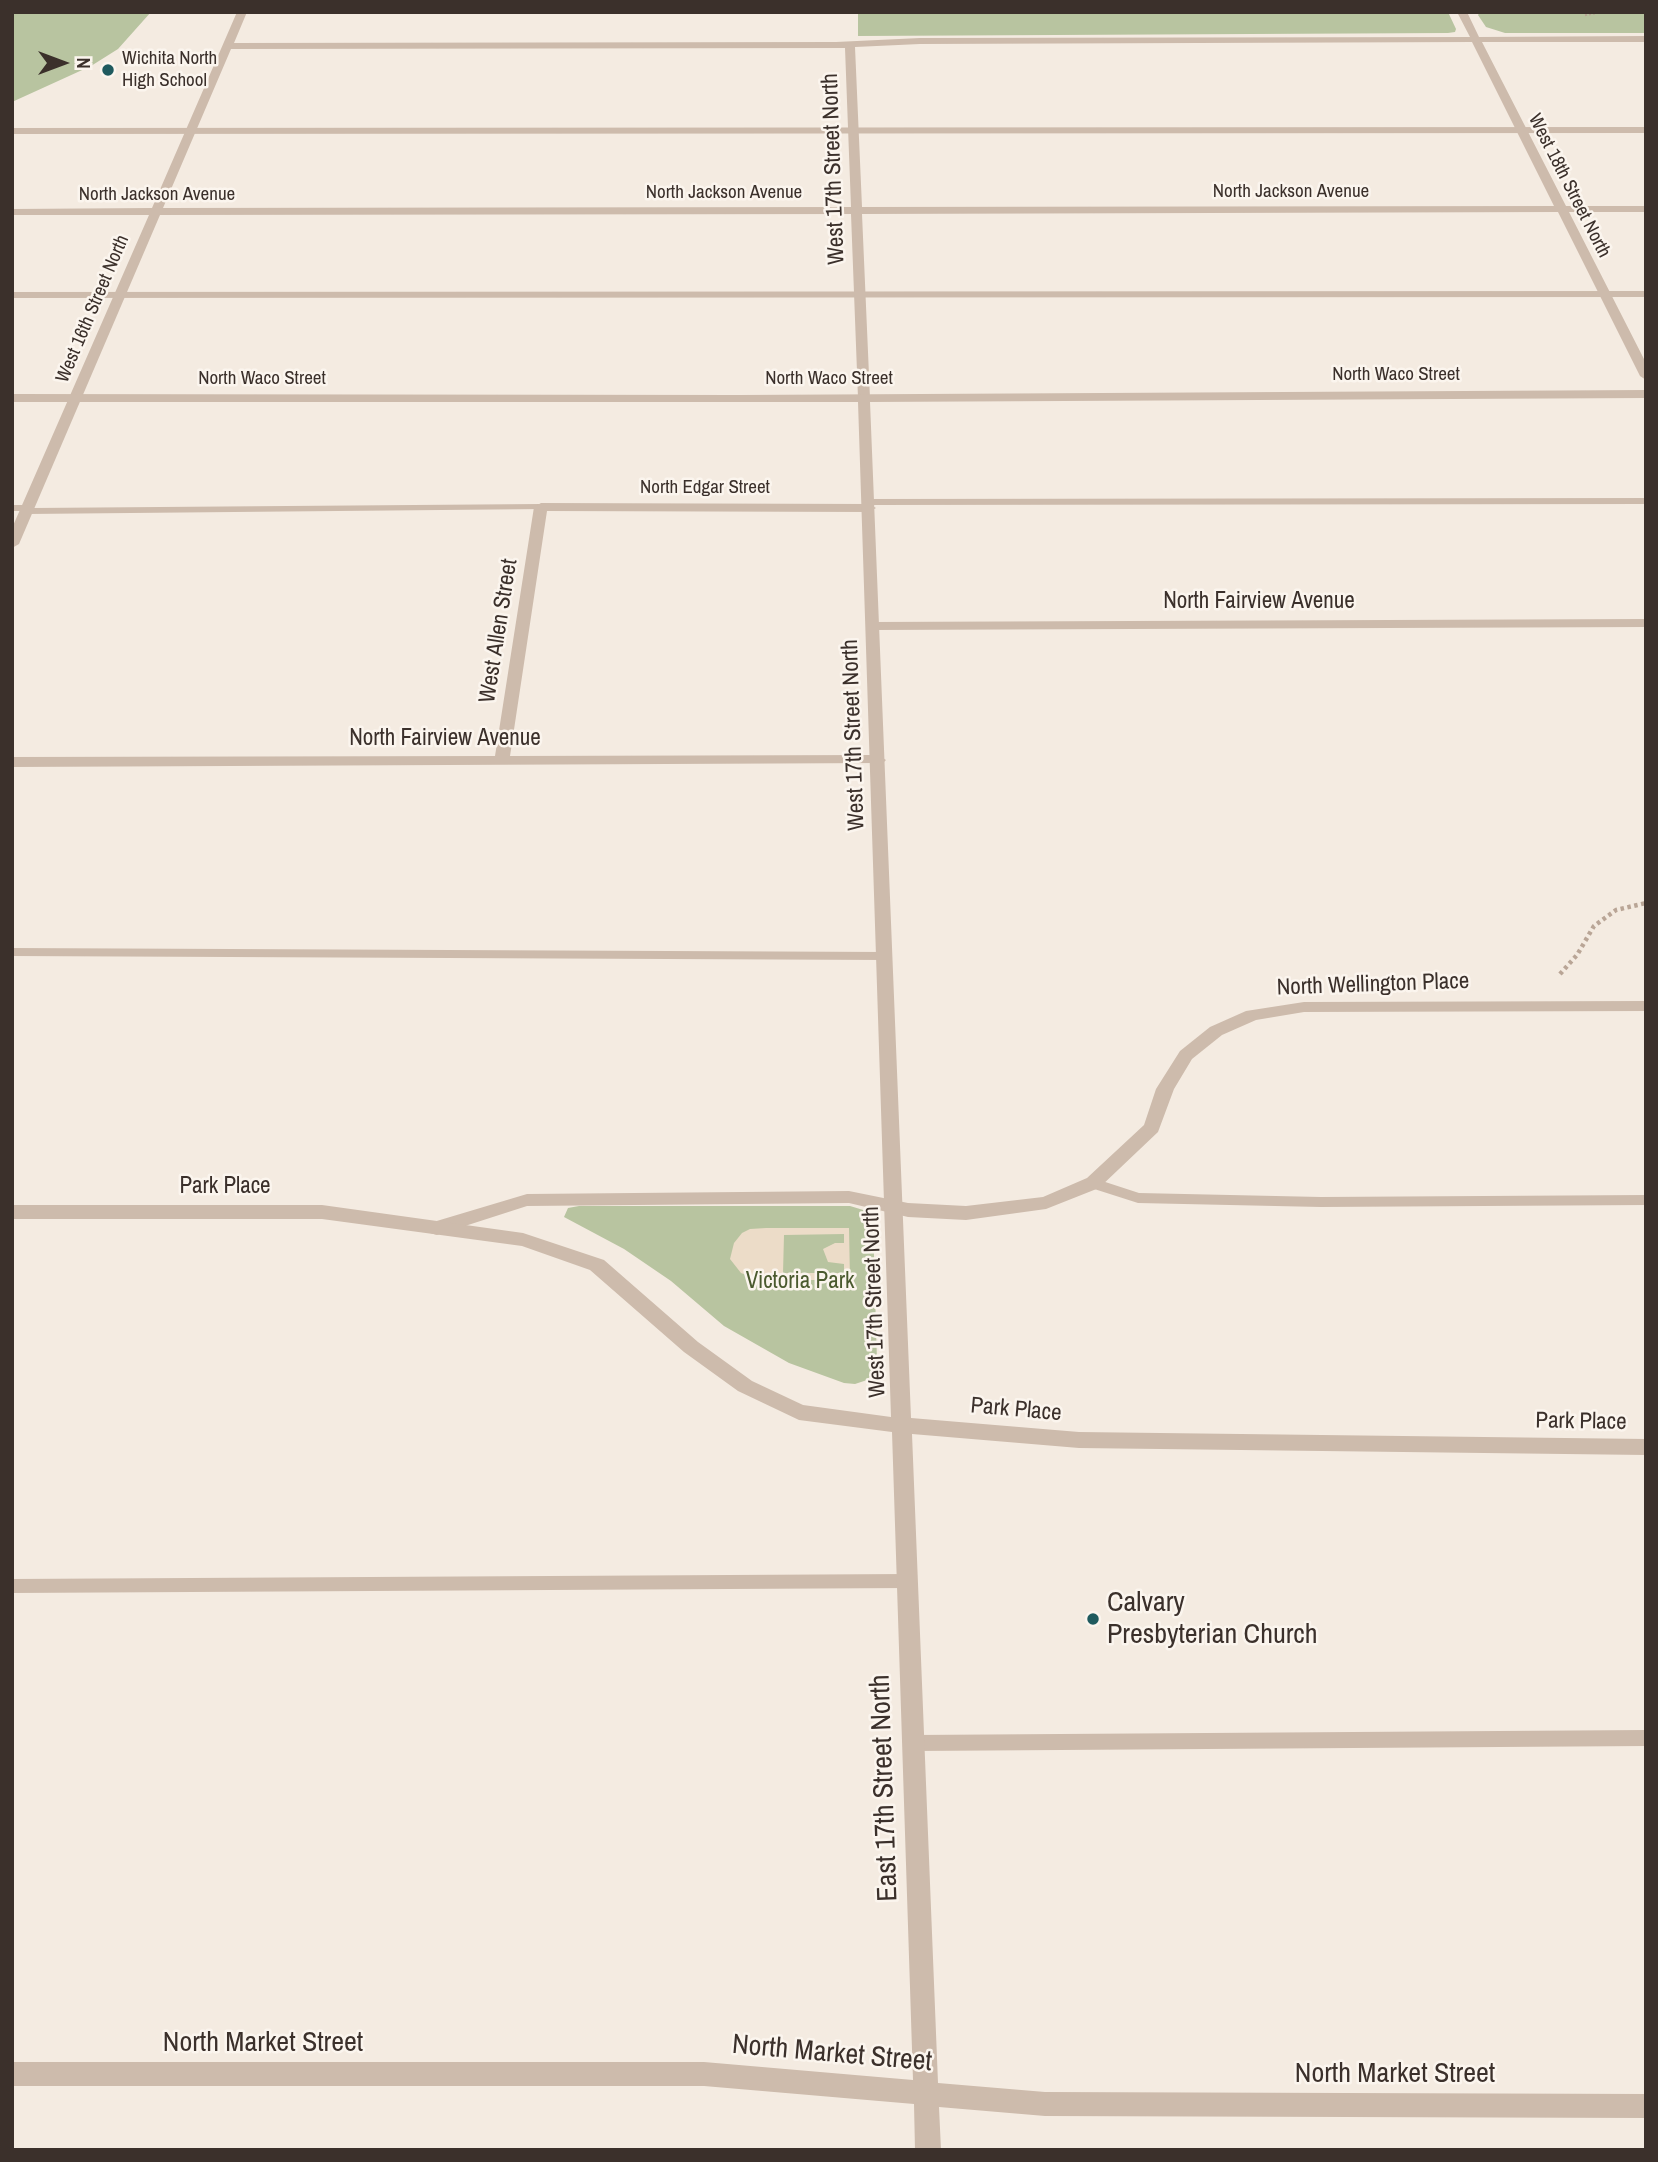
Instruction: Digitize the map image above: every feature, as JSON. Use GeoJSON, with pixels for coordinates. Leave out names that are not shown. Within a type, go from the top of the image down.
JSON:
{"type":"FeatureCollection","features":[{"type":"Feature","properties":{"kind":"street","name":"West 16th Street North"},"geometry":{"type":"LineString","coordinates":[[12,544],[242,12]]}},
{"type":"Feature","properties":{"kind":"street","name":"West 18th Street North"},"geometry":{"type":"LineString","coordinates":[[1462,12],[1646,376]]}},
{"type":"Feature","properties":{"kind":"street"},"geometry":{"type":"LineString","coordinates":[[228,46],[1646,39]]}},
{"type":"Feature","properties":{"kind":"street","name":"West 17th Street North"},"geometry":{"type":"LineString","coordinates":[[850,44],[859,211],[902,1425]]}},
{"type":"Feature","properties":{"kind":"street","name":"North Jackson Avenue"},"geometry":{"type":"LineString","coordinates":[[12,212],[1646,209]]}},
{"type":"Feature","properties":{"kind":"street","name":"North Waco Street"},"geometry":{"type":"LineString","coordinates":[[12,398],[1646,394]]}},
{"type":"Feature","properties":{"kind":"street","name":"North Edgar Street"},"geometry":{"type":"LineString","coordinates":[[541,507],[869,505]]}},
{"type":"Feature","properties":{"kind":"street","name":"West Allen Street"},"geometry":{"type":"LineString","coordinates":[[502,762],[541,507]]}},
{"type":"Feature","properties":{"kind":"street","name":"North Fairview Avenue"},"geometry":{"type":"LineString","coordinates":[[873,626],[1646,623]]}},
{"type":"Feature","properties":{"kind":"street","name":"North Fairview Avenue"},"geometry":{"type":"LineString","coordinates":[[12,762],[878,760]]}},
{"type":"Feature","properties":{"kind":"street","name":"North Wellington Place"},"geometry":{"type":"LineString","coordinates":[[894,1207],[966,1213],[1046,1203],[1093,1184],[1152,1128],[1165,1089],[1186,1055],[1216,1031],[1252,1015],[1304,1007],[1646,1006]]}},
{"type":"Feature","properties":{"kind":"street","name":"Park Place"},"geometry":{"type":"LineString","coordinates":[[437,1228],[527,1200],[849,1197],[894,1207]]}},
{"type":"Feature","properties":{"kind":"street","name":"Park Place"},"geometry":{"type":"LineString","coordinates":[[12,1212],[322,1212],[523,1240],[597,1265],[691,1348],[745,1386],[799,1412],[853,1421],[1079,1440],[1646,1447]]}},
{"type":"Feature","properties":{"kind":"street","name":"East 17th Street North"},"geometry":{"type":"LineString","coordinates":[[902,1425],[928,2150]]}},
{"type":"Feature","properties":{"kind":"street","name":"North Market Street"},"geometry":{"type":"LineString","coordinates":[[12,2074],[704,2074],[1045,2104],[1646,2106]]}},
{"type":"Feature","properties":{"kind":"lane"},"geometry":{"type":"LineString","coordinates":[[12,131],[1646,130]]}},
{"type":"Feature","properties":{"kind":"lane"},"geometry":{"type":"LineString","coordinates":[[12,295],[1646,294]]}},
{"type":"Feature","properties":{"kind":"lane"},"geometry":{"type":"LineString","coordinates":[[869,505],[1646,501]]}},
{"type":"Feature","properties":{"kind":"lane"},"geometry":{"type":"LineString","coordinates":[[12,508],[541,507]]}},
{"type":"Feature","properties":{"kind":"lane"},"geometry":{"type":"LineString","coordinates":[[12,952],[885,956]]}},
{"type":"Feature","properties":{"kind":"lane"},"geometry":{"type":"LineString","coordinates":[[1093,1184],[1138,1198],[1321,1202],[1646,1200]]}},
{"type":"Feature","properties":{"kind":"lane"},"geometry":{"type":"LineString","coordinates":[[12,1586],[908,1581]]}},
{"type":"Feature","properties":{"kind":"lane"},"geometry":{"type":"LineString","coordinates":[[914,1743],[1646,1738]]}},
{"type":"Feature","properties":{"kind":"path"},"geometry":{"type":"LineString","coordinates":[[1560,974],[1577,955],[1594,926],[1616,910],[1646,903]]}},
{"type":"Feature","properties":{"kind":"green space"},"geometry":{"type":"Polygon","coordinates":[[[12,12],[151,12],[118,49],[91,66],[12,102],[12,12]]]}},
{"type":"Feature","properties":{"kind":"green space"},"geometry":{"type":"Polygon","coordinates":[[[858,12],[1448,12],[1456,29],[1455,32],[1448,33],[858,36],[858,12]]]}},
{"type":"Feature","properties":{"kind":"green space"},"geometry":{"type":"Polygon","coordinates":[[[1480,12],[1646,12],[1646,33],[1505,33],[1486,27],[1478,15],[1480,12]]]}},
{"type":"Feature","properties":{"kind":"green space","name":"Victoria Park"},"geometry":{"type":"Polygon","coordinates":[[[850,1206],[870,1212],[873,1220],[877,1362],[873,1373],[867,1380],[855,1384],[844,1383],[789,1363],[724,1326],[671,1281],[624,1249],[564,1217],[568,1208],[850,1206]]]}},
{"type":"Feature","properties":{"kind":"shaded area"},"geometry":{"type":"Polygon","coordinates":[[[849,1228],[850,1280],[759,1280],[741,1273],[730,1259],[734,1243],[742,1233],[750,1229],[849,1228]],[[844,1234],[784,1235],[783,1273],[844,1273],[844,1264],[828,1262],[823,1249],[835,1243],[844,1243],[844,1234]]]}},
{"type":"Feature","properties":{"kind":"place","name":"Wichita North High School"},"geometry":{"type":"Point","coordinates":[108,70]}},
{"type":"Feature","properties":{"kind":"place","name":"Calvary Presbyterian Church"},"geometry":{"type":"Point","coordinates":[1093,1619]}}]}
